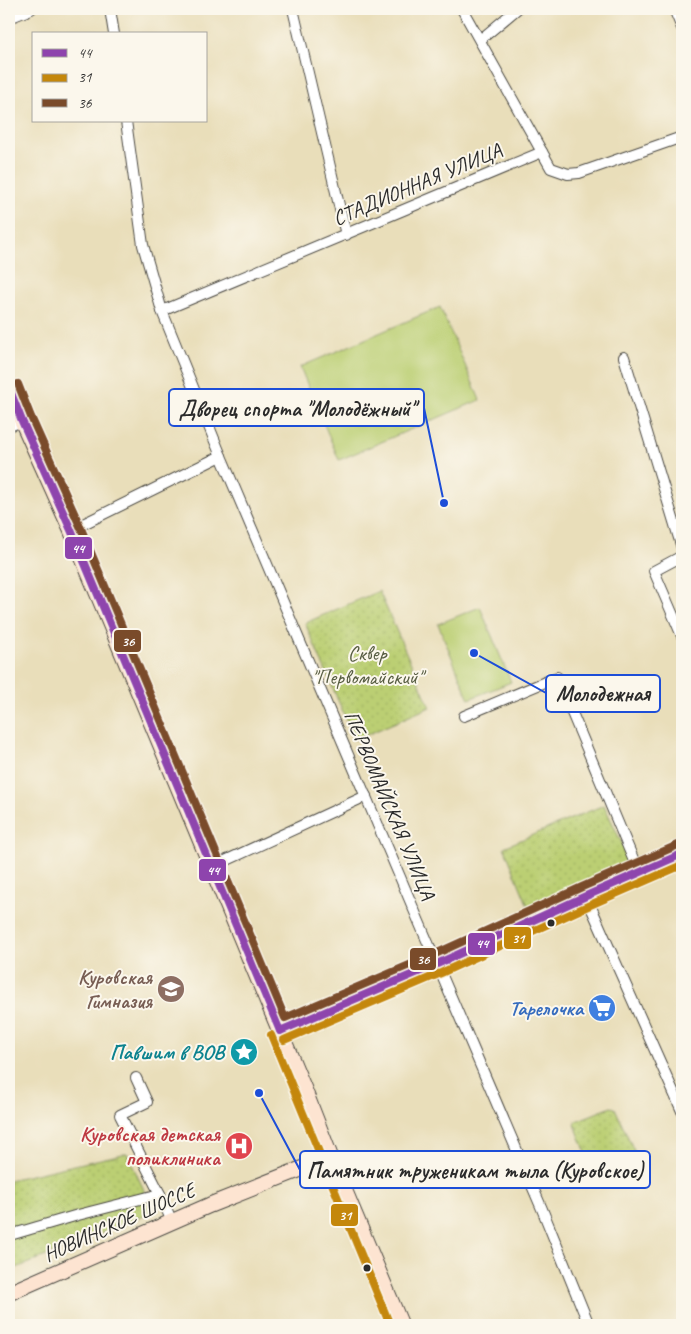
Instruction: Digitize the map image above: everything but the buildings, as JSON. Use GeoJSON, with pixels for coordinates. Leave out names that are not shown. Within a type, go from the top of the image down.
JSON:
{"type":"FeatureCollection","features":[{"type":"Feature","properties":{"kind":"street"},"geometry":{"type":"LineString","coordinates":[[9,18],[31,9]]}},
{"type":"Feature","properties":{"kind":"street"},"geometry":{"type":"LineString","coordinates":[[110,9],[114,32]]}},
{"type":"Feature","properties":{"kind":"street"},"geometry":{"type":"LineString","coordinates":[[293,9],[346,234]]}},
{"type":"Feature","properties":{"kind":"street"},"geometry":{"type":"LineString","coordinates":[[462,9],[551,168],[568,174],[579,173],[682,136]]}},
{"type":"Feature","properties":{"kind":"street"},"geometry":{"type":"LineString","coordinates":[[480,40],[517,9]]}},
{"type":"Feature","properties":{"kind":"street"},"geometry":{"type":"LineString","coordinates":[[674,9],[682,28]]}},
{"type":"Feature","properties":{"kind":"street","name":"ПЕРВОМАЙСКАЯ УЛИЦА"},"geometry":{"type":"LineString","coordinates":[[126,122],[143,246],[162,311],[221,456],[542,1209],[589,1325]]}},
{"type":"Feature","properties":{"kind":"street","name":"СТАДИОННАЯ УЛИЦА"},"geometry":{"type":"LineString","coordinates":[[162,311],[542,152]]}},
{"type":"Feature","properties":{"kind":"street"},"geometry":{"type":"LineString","coordinates":[[624,357],[682,548]]}},
{"type":"Feature","properties":{"kind":"street"},"geometry":{"type":"LineString","coordinates":[[9,388],[15,424],[71,530],[306,1092],[331,1158],[401,1325]]}},
{"type":"Feature","properties":{"kind":"street"},"geometry":{"type":"LineString","coordinates":[[71,530],[221,456]]}},
{"type":"Feature","properties":{"kind":"street"},"geometry":{"type":"LineString","coordinates":[[682,556],[654,571],[682,636]]}},
{"type":"Feature","properties":{"kind":"street"},"geometry":{"type":"LineString","coordinates":[[464,716],[558,677],[639,873]]}},
{"type":"Feature","properties":{"kind":"street"},"geometry":{"type":"LineString","coordinates":[[212,868],[366,796]]}},
{"type":"Feature","properties":{"kind":"street"},"geometry":{"type":"LineString","coordinates":[[280,1031],[436,964],[682,854]]}},
{"type":"Feature","properties":{"kind":"street"},"geometry":{"type":"LineString","coordinates":[[586,896],[682,1111]]}},
{"type":"Feature","properties":{"kind":"street"},"geometry":{"type":"LineString","coordinates":[[136,1078],[147,1102],[120,1115],[172,1222]]}},
{"type":"Feature","properties":{"kind":"street","name":"НОВИНСКОЕ ШОССЕ"},"geometry":{"type":"LineString","coordinates":[[9,1293],[243,1192],[331,1158]]}},
{"type":"Feature","properties":{"kind":"street"},"geometry":{"type":"LineString","coordinates":[[9,1234],[160,1194]]}},
{"type":"Feature","properties":{"kind":"green space"},"geometry":{"type":"Polygon","coordinates":[[[440,307],[480,400],[339,460],[300,367],[440,307]]]}},
{"type":"Feature","properties":{"kind":"green space","name":"Сквер \"Первомайский\""},"geometry":{"type":"Polygon","coordinates":[[[379,591],[430,707],[355,740],[305,623],[379,591]]]}},
{"type":"Feature","properties":{"kind":"green space"},"geometry":{"type":"Polygon","coordinates":[[[480,607],[511,682],[469,699],[438,624],[480,607]]]}},
{"type":"Feature","properties":{"kind":"green space"},"geometry":{"type":"Polygon","coordinates":[[[604,805],[633,867],[530,911],[504,847],[604,805]]]}},
{"type":"Feature","properties":{"kind":"green space"},"geometry":{"type":"Polygon","coordinates":[[[611,1107],[615,1108],[635,1153],[632,1158],[579,1182],[575,1181],[571,1171],[573,1167],[585,1162],[588,1158],[575,1125],[576,1121],[611,1107]]]}},
{"type":"Feature","properties":{"kind":"green space"},"geometry":{"type":"Polygon","coordinates":[[[127,1153],[154,1212],[9,1271],[9,1180],[127,1153]]]}},
{"type":"Feature","properties":{"kind":"transit line","name":"36"},"geometry":{"type":"LineString","coordinates":[[18,384],[80,526],[285,1018],[433,955],[678,845]]}},
{"type":"Feature","properties":{"kind":"transit line","name":"44"},"geometry":{"type":"LineString","coordinates":[[9,388],[71,530],[280,1031]]}},
{"type":"Feature","properties":{"kind":"transit line","name":"44"},"geometry":{"type":"LineString","coordinates":[[280,1031],[437,964],[682,854]]}},
{"type":"Feature","properties":{"kind":"transit line","name":"31"},"geometry":{"type":"LineString","coordinates":[[284,1040],[441,973],[682,865]]}},
{"type":"Feature","properties":{"kind":"transit line","name":"31"},"geometry":{"type":"LineString","coordinates":[[271,1035],[390,1325]]}},
{"type":"Feature","properties":{"kind":"place","name":"Дворец спорта \"Молодёжный\""},"geometry":{"type":"Point","coordinates":[444,503]}},
{"type":"Feature","properties":{"kind":"place","name":"Молодежная"},"geometry":{"type":"Point","coordinates":[474,653]}},
{"type":"Feature","properties":{"kind":"place","name":"Куровская Гимназия"},"geometry":{"type":"Point","coordinates":[171,989]}},
{"type":"Feature","properties":{"kind":"place","name":"Тарелочка"},"geometry":{"type":"Point","coordinates":[602,1008]}},
{"type":"Feature","properties":{"kind":"place","name":"Павшим в ВОВ"},"geometry":{"type":"Point","coordinates":[244,1052]}},
{"type":"Feature","properties":{"kind":"place","name":"Памятник труженикам тыла (Куровское)"},"geometry":{"type":"Point","coordinates":[259,1093]}},
{"type":"Feature","properties":{"kind":"place","name":"Куровская детская поликлиника"},"geometry":{"type":"Point","coordinates":[239,1146]}}]}
